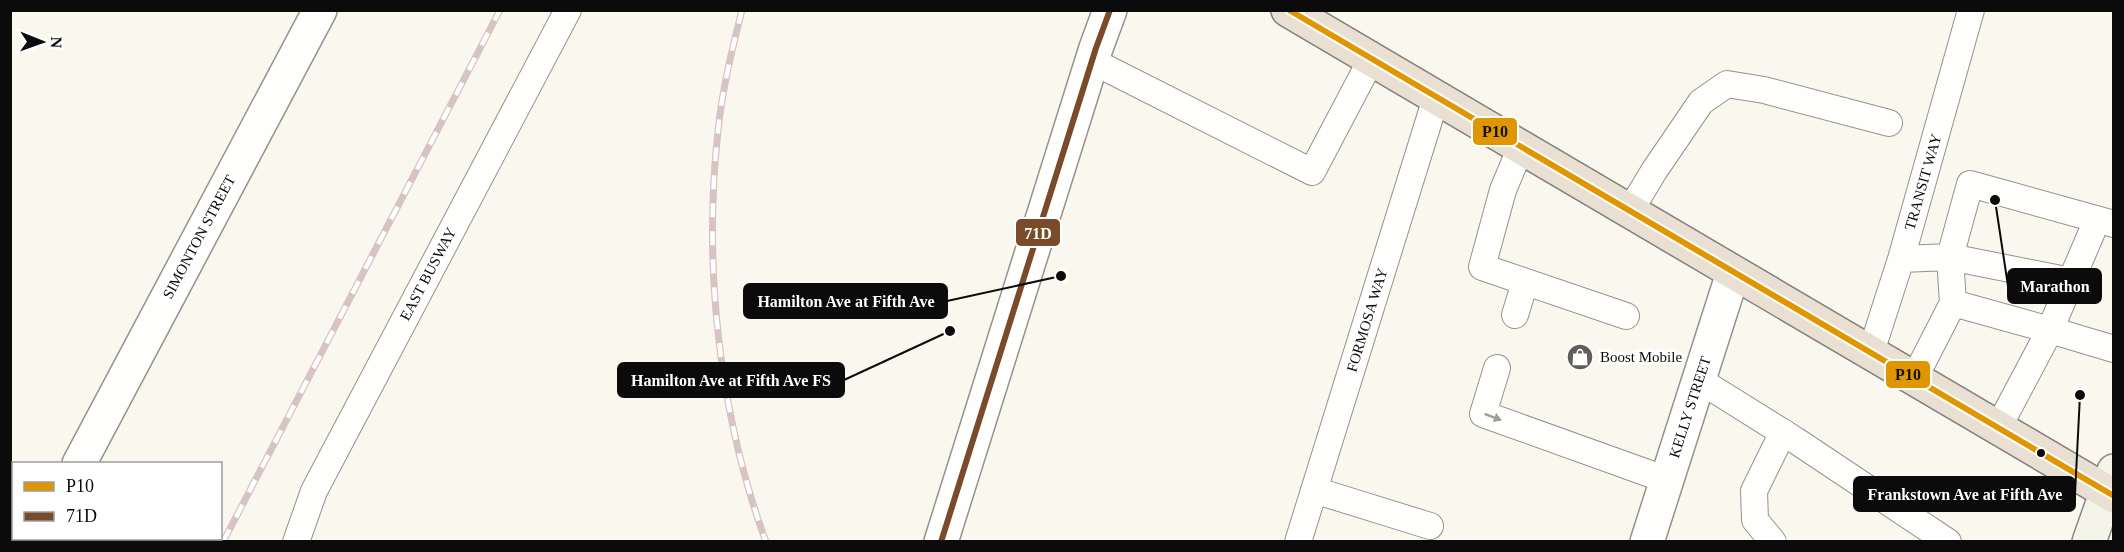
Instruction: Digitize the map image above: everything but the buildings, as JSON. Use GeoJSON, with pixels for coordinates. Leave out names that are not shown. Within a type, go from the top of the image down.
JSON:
{"type":"FeatureCollection","features":[{"type":"Feature","properties":{"kind":"highway"},"geometry":{"type":"LineString","coordinates":[[1288,10],[1998,428],[2111,486]]}},
{"type":"Feature","properties":{"kind":"main road"},"geometry":{"type":"LineString","coordinates":[[2089,542],[2111,486]]}},
{"type":"Feature","properties":{"kind":"street","name":"SIMONTON STREET"},"geometry":{"type":"LineString","coordinates":[[80,462],[320,10]]}},
{"type":"Feature","properties":{"kind":"street"},"geometry":{"type":"LineString","coordinates":[[941,542],[1110,10]]}},
{"type":"Feature","properties":{"kind":"street","name":"KELLY STREET"},"geometry":{"type":"LineString","coordinates":[[1647,542],[1733,273]]}},
{"type":"Feature","properties":{"kind":"lane","name":"EAST BUSWAY"},"geometry":{"type":"LineString","coordinates":[[296,542],[314,491],[568,10]]}},
{"type":"Feature","properties":{"kind":"lane","name":"TRANSIT WAY"},"geometry":{"type":"LineString","coordinates":[[1871,352],[1901,259],[1971,10]]}},
{"type":"Feature","properties":{"kind":"lane"},"geometry":{"type":"LineString","coordinates":[[1092,61],[1312,172],[1371,60]]}},
{"type":"Feature","properties":{"kind":"lane"},"geometry":{"type":"LineString","coordinates":[[1629,211],[1701,102],[1727,84],[1764,90],[1889,123]]}},
{"type":"Feature","properties":{"kind":"lane","name":"FORMOSA WAY"},"geometry":{"type":"LineString","coordinates":[[1298,542],[1436,98]]}},
{"type":"Feature","properties":{"kind":"lane"},"geometry":{"type":"LineString","coordinates":[[1521,147],[1503,190],[1482,267],[1626,315]]}},
{"type":"Feature","properties":{"kind":"lane"},"geometry":{"type":"LineString","coordinates":[[1914,379],[1953,303],[1950,257],[1970,184],[2105,222],[2071,281],[2050,330],[1998,428]]}},
{"type":"Feature","properties":{"kind":"lane"},"geometry":{"type":"LineString","coordinates":[[1901,259],[1950,257],[2071,281]]}},
{"type":"Feature","properties":{"kind":"lane"},"geometry":{"type":"LineString","coordinates":[[1515,315],[1526,282]]}},
{"type":"Feature","properties":{"kind":"lane"},"geometry":{"type":"LineString","coordinates":[[1953,303],[2114,349]]}},
{"type":"Feature","properties":{"kind":"lane"},"geometry":{"type":"LineString","coordinates":[[1497,368],[1483,414],[1667,480]]}},
{"type":"Feature","properties":{"kind":"lane"},"geometry":{"type":"LineString","coordinates":[[1699,380],[1783,432],[1948,542]]}},
{"type":"Feature","properties":{"kind":"lane"},"geometry":{"type":"LineString","coordinates":[[1773,542],[1755,520],[1754,491],[1783,432]]}},
{"type":"Feature","properties":{"kind":"lane"},"geometry":{"type":"LineString","coordinates":[[1314,490],[1430,526]]}},
{"type":"Feature","properties":{"kind":"railway"},"geometry":{"type":"LineString","coordinates":[[223,542],[500,10]]}},
{"type":"Feature","properties":{"kind":"railway"},"geometry":{"type":"LineString","coordinates":[[742,10],[725,85],[718,131],[714,182],[714,287],[726,391],[750,493],[766,542]]}},
{"type":"Feature","properties":{"kind":"transit line","name":"71D"},"geometry":{"type":"LineString","coordinates":[[941,542],[1096,48],[1110,10]]}},
{"type":"Feature","properties":{"kind":"transit line","name":"P10"},"geometry":{"type":"LineString","coordinates":[[1289,10],[2114,496]]}},
{"type":"Feature","properties":{"kind":"place","name":"Marathon"},"geometry":{"type":"Point","coordinates":[1995,200]}},
{"type":"Feature","properties":{"kind":"place","name":"Hamilton Ave at Fifth Ave"},"geometry":{"type":"Point","coordinates":[1061,276]}},
{"type":"Feature","properties":{"kind":"place","name":"Hamilton Ave at Fifth Ave FS"},"geometry":{"type":"Point","coordinates":[950,331]}},
{"type":"Feature","properties":{"kind":"place","name":"Boost Mobile"},"geometry":{"type":"Point","coordinates":[1580,357]}},
{"type":"Feature","properties":{"kind":"place","name":"Frankstown Ave at Fifth Ave"},"geometry":{"type":"Point","coordinates":[2080,395]}}]}
